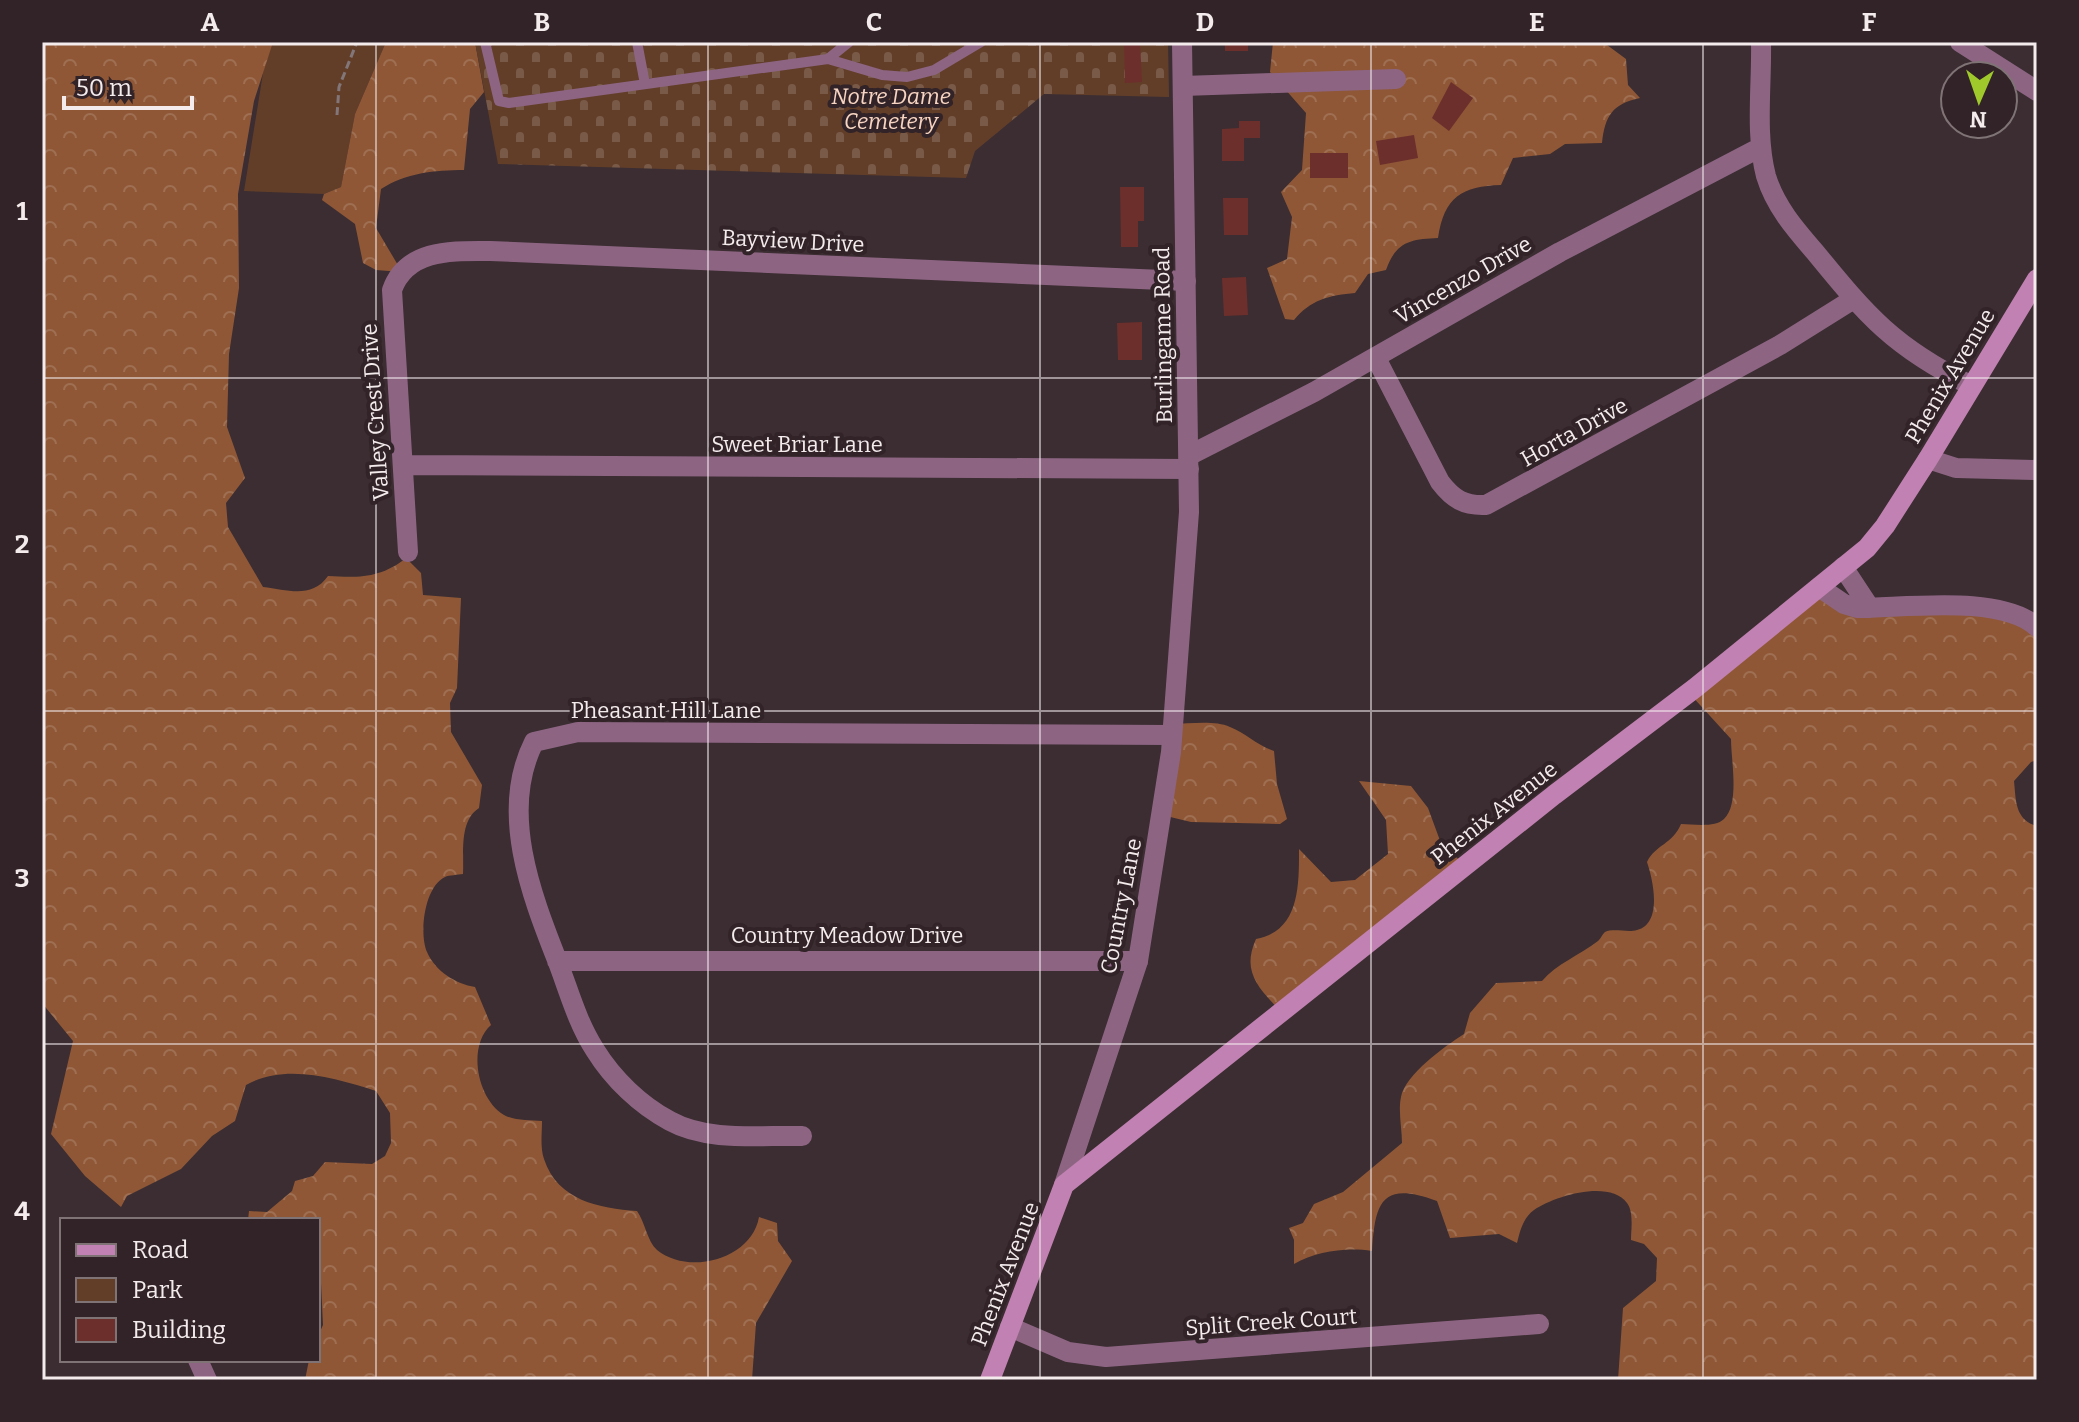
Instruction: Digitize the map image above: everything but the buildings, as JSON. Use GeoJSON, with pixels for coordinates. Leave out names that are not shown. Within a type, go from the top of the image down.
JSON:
{"type":"FeatureCollection","features":[{"type":"Feature","properties":{"kind":"main road","name":"Phenix Avenue"},"geometry":{"type":"LineString","coordinates":[[990,1380],[1064,1185],[1843,567],[1885,526],[2037,279]]}},
{"type":"Feature","properties":{"kind":"street","name":"Burlingame Road"},"geometry":{"type":"LineString","coordinates":[[1182,42],[1189,462],[1182,627]]}},
{"type":"Feature","properties":{"kind":"street"},"geometry":{"type":"LineString","coordinates":[[1761,42],[1761,147],[1776,201],[1852,300],[1893,339],[1925,363],[1970,385]]}},
{"type":"Feature","properties":{"kind":"street"},"geometry":{"type":"LineString","coordinates":[[1969,44],[2037,91]]}},
{"type":"Feature","properties":{"kind":"street"},"geometry":{"type":"LineString","coordinates":[[1183,86],[1396,79]]}},
{"type":"Feature","properties":{"kind":"street","name":"Vincenzo Drive"},"geometry":{"type":"LineString","coordinates":[[1189,462],[1574,245],[1761,147]]}},
{"type":"Feature","properties":{"kind":"street","name":"Bayview Drive"},"geometry":{"type":"LineString","coordinates":[[403,270],[430,255],[490,251],[1186,281]]}},
{"type":"Feature","properties":{"kind":"street","name":"Valley Crest Drive"},"geometry":{"type":"LineString","coordinates":[[403,270],[392,290],[392,313],[408,552]]}},
{"type":"Feature","properties":{"kind":"street","name":"Horta Drive"},"geometry":{"type":"LineString","coordinates":[[1376,358],[1440,482],[1453,498],[1468,504],[1486,505],[1780,345],[1852,300]]}},
{"type":"Feature","properties":{"kind":"street"},"geometry":{"type":"LineString","coordinates":[[1928,459],[1956,468],[2037,470]]}},
{"type":"Feature","properties":{"kind":"street","name":"Sweet Briar Lane"},"geometry":{"type":"LineString","coordinates":[[404,465],[1189,462]]}},
{"type":"Feature","properties":{"kind":"street"},"geometry":{"type":"LineString","coordinates":[[1843,567],[1870,608]]}},
{"type":"Feature","properties":{"kind":"street"},"geometry":{"type":"LineString","coordinates":[[1819,587],[1844,604],[1870,608],[1973,607],[2019,616],[2037,627]]}},
{"type":"Feature","properties":{"kind":"street","name":"Country Lane"},"geometry":{"type":"LineString","coordinates":[[1064,1185],[1138,961],[1172,735],[1182,627]]}},
{"type":"Feature","properties":{"kind":"street","name":"Pheasant Hill Lane"},"geometry":{"type":"LineString","coordinates":[[802,1136],[698,1132],[670,1121],[629,1092],[595,1050],[528,886],[520,805],[523,763],[534,742],[547,736],[578,732],[1172,735]]}},
{"type":"Feature","properties":{"kind":"street","name":"Country Meadow Drive"},"geometry":{"type":"LineString","coordinates":[[557,961],[1138,961]]}},
{"type":"Feature","properties":{"kind":"street","name":"Split Creek Court"},"geometry":{"type":"LineString","coordinates":[[1010,1327],[1068,1352],[1106,1357],[1539,1324]]}},
{"type":"Feature","properties":{"kind":"lane"},"geometry":{"type":"LineString","coordinates":[[485,42],[499,101],[509,103],[828,59],[882,75],[907,77],[934,70],[981,42]]}},
{"type":"Feature","properties":{"kind":"lane"},"geometry":{"type":"LineString","coordinates":[[637,42],[645,84]]}},
{"type":"Feature","properties":{"kind":"lane"},"geometry":{"type":"LineString","coordinates":[[828,59],[849,42]]}},
{"type":"Feature","properties":{"kind":"path"},"geometry":{"type":"LineString","coordinates":[[337,115],[339,87],[357,42]]}},
{"type":"Feature","properties":{"kind":"green space"},"geometry":{"type":"Polygon","coordinates":[[[42,42],[273,42],[254,101],[238,194],[239,288],[229,354],[227,427],[245,478],[226,503],[228,527],[263,587],[307,590],[315,588],[328,576],[379,573],[406,558],[421,573],[423,595],[461,598],[457,688],[450,703],[451,732],[482,785],[479,808],[465,829],[463,874],[447,876],[438,882],[428,900],[423,934],[427,952],[447,976],[475,987],[491,1025],[484,1034],[477,1058],[478,1072],[487,1097],[508,1117],[542,1121],[544,1159],[550,1173],[570,1193],[608,1208],[637,1211],[657,1250],[685,1262],[717,1259],[732,1253],[745,1244],[754,1232],[759,1217],[777,1223],[778,1241],[792,1261],[756,1323],[752,1380],[305,1380],[309,1362],[320,1362],[320,1332],[323,1325],[320,1218],[248,1218],[249,1211],[267,1212],[292,1191],[295,1181],[313,1176],[325,1162],[372,1164],[385,1156],[391,1143],[390,1113],[376,1091],[310,1075],[261,1078],[246,1085],[235,1121],[212,1136],[181,1169],[127,1196],[121,1207],[85,1176],[51,1134],[73,1041],[42,1003],[42,42]]]}},
{"type":"Feature","properties":{"kind":"green space"},"geometry":{"type":"Polygon","coordinates":[[[268,42],[386,42],[355,114],[341,187],[324,194],[244,191],[268,42]]]}},
{"type":"Feature","properties":{"kind":"green space"},"geometry":{"type":"Polygon","coordinates":[[[386,42],[475,42],[484,92],[470,109],[464,170],[421,174],[400,179],[381,189],[376,228],[402,272],[376,270],[363,263],[355,224],[322,200],[324,194],[341,187],[355,114],[386,42]]]}},
{"type":"Feature","properties":{"kind":"green space","name":"Notre Dame Cemetery"},"geometry":{"type":"Polygon","coordinates":[[[475,42],[1168,42],[1169,97],[1044,94],[975,151],[966,178],[498,164],[475,42]]]}},
{"type":"Feature","properties":{"kind":"green space"},"geometry":{"type":"Polygon","coordinates":[[[1273,42],[1603,42],[1626,59],[1628,85],[1640,98],[1616,108],[1605,125],[1602,143],[1565,144],[1550,154],[1513,158],[1501,185],[1466,191],[1450,203],[1438,238],[1419,239],[1405,244],[1394,253],[1386,270],[1368,274],[1355,293],[1321,300],[1294,320],[1285,319],[1267,268],[1287,259],[1292,217],[1281,192],[1302,170],[1306,113],[1270,72],[1273,42]]]}},
{"type":"Feature","properties":{"kind":"green space"},"geometry":{"type":"Polygon","coordinates":[[[1815,590],[1845,606],[1973,603],[2037,625],[2037,760],[2031,762],[2014,781],[2016,802],[2021,814],[2037,826],[2037,1380],[1618,1380],[1623,1308],[1656,1281],[1657,1258],[1644,1244],[1631,1240],[1631,1211],[1619,1196],[1608,1192],[1568,1195],[1534,1210],[1527,1217],[1517,1243],[1499,1234],[1450,1238],[1437,1201],[1404,1193],[1393,1195],[1379,1209],[1372,1251],[1332,1251],[1294,1264],[1294,1240],[1289,1228],[1303,1223],[1314,1204],[1343,1192],[1402,1143],[1400,1108],[1404,1088],[1427,1062],[1464,1034],[1470,1013],[1496,983],[1542,981],[1599,941],[1605,932],[1633,931],[1645,926],[1650,919],[1654,900],[1647,862],[1651,856],[1681,824],[1720,822],[1732,803],[1731,739],[1690,694],[1815,590]]]}},
{"type":"Feature","properties":{"kind":"green space"},"geometry":{"type":"Polygon","coordinates":[[[1172,724],[1224,725],[1274,751],[1277,784],[1287,819],[1280,824],[1191,822],[1162,815],[1172,724]]]}},
{"type":"Feature","properties":{"kind":"green space"},"geometry":{"type":"Polygon","coordinates":[[[1359,781],[1411,786],[1428,808],[1442,846],[1467,866],[1281,1012],[1259,987],[1250,961],[1256,939],[1281,927],[1289,916],[1297,891],[1299,849],[1331,882],[1355,880],[1388,854],[1386,820],[1359,781]]]}}]}
